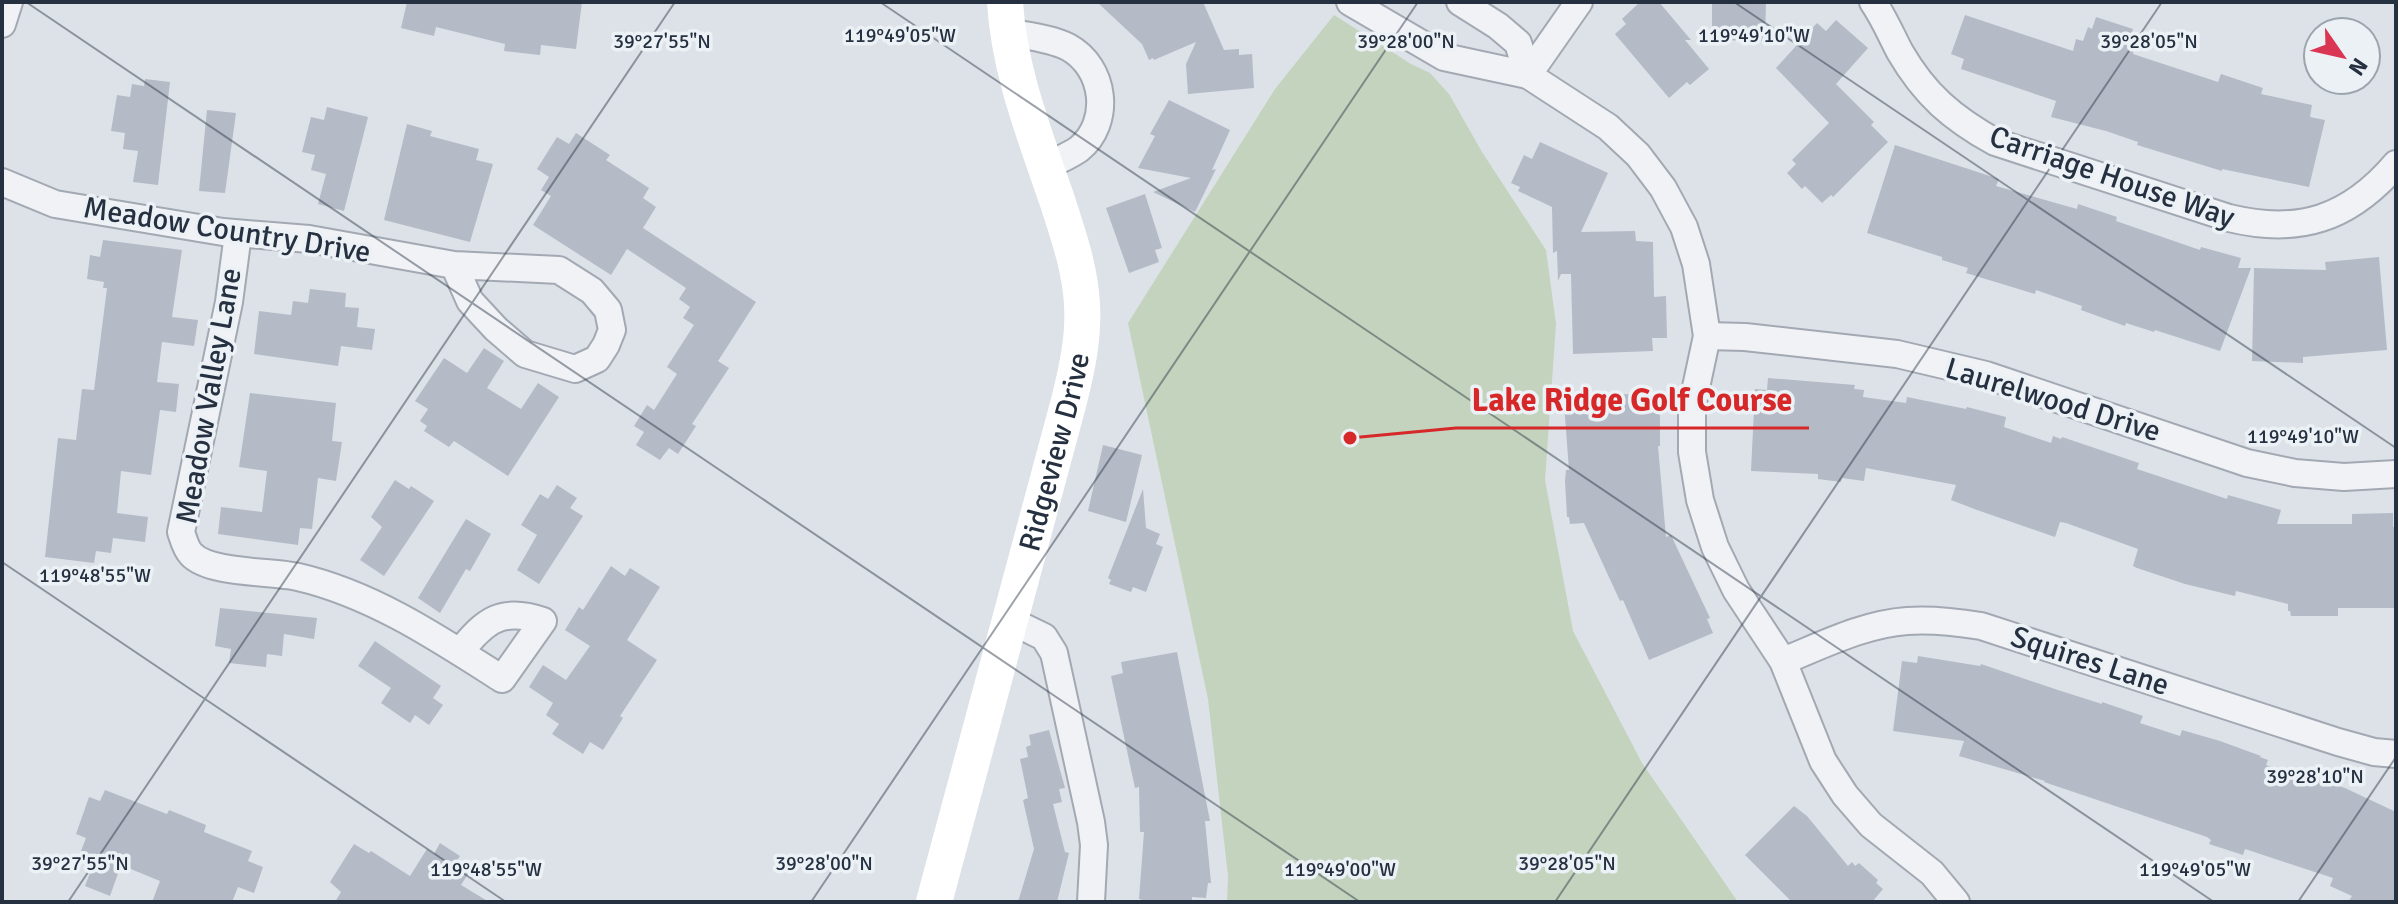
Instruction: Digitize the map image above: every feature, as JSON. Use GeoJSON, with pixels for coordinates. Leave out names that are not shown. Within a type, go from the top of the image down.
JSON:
{"type":"FeatureCollection","features":[{"type":"Feature","properties":{"kind":"street"},"geometry":{"type":"LineString","coordinates":[[2,24],[9,2]]}},
{"type":"Feature","properties":{"kind":"street"},"geometry":{"type":"LineString","coordinates":[[1350,2],[1444,57],[1528,75],[1608,127],[1638,155],[1663,188],[1684,227],[1696,264],[1707,336],[1692,406],[1692,452],[1700,500],[1715,547],[1736,590],[1783,661],[1823,761],[1845,795],[1871,825],[1932,873],[1956,902]]}},
{"type":"Feature","properties":{"kind":"street"},"geometry":{"type":"LineString","coordinates":[[1460,2],[1518,43],[1528,75]]}},
{"type":"Feature","properties":{"kind":"street"},"geometry":{"type":"LineString","coordinates":[[1528,75],[1579,2]]}},
{"type":"Feature","properties":{"kind":"street","name":"Carriage House Way"},"geometry":{"type":"LineString","coordinates":[[1873,2],[1915,77],[1936,102],[1963,124],[1995,142],[2229,218],[2252,224],[2286,225],[2319,219],[2358,200],[2377,186],[2396,164]]}},
{"type":"Feature","properties":{"kind":"street"},"geometry":{"type":"LineString","coordinates":[[1006,17],[1068,47],[1084,59],[1095,76],[1101,96],[1100,113],[1093,131],[1079,148],[1046,167]]}},
{"type":"Feature","properties":{"kind":"street","name":"Ridgeview Drive"},"geometry":{"type":"LineString","coordinates":[[934,902],[1069,401],[1082,334],[1082,306],[1075,254],[1015,72],[1006,17]]}},
{"type":"Feature","properties":{"kind":"street","name":"Meadow Country Drive"},"geometry":{"type":"LineString","coordinates":[[3,182],[55,204],[238,234],[309,239],[454,265],[559,270],[592,291],[608,310],[612,330],[606,345],[597,359],[575,369],[525,354],[470,301],[454,265]]}},
{"type":"Feature","properties":{"kind":"street","name":"Meadow Valley Lane"},"geometry":{"type":"LineString","coordinates":[[238,234],[229,302],[181,532],[190,554],[208,565],[298,577],[352,594],[425,630],[460,652]]}},
{"type":"Feature","properties":{"kind":"street","name":"Laurelwood Drive"},"geometry":{"type":"LineString","coordinates":[[1707,336],[1745,337],[1897,354],[1986,375],[2247,463],[2295,473],[2331,476],[2396,474]]}},
{"type":"Feature","properties":{"kind":"street"},"geometry":{"type":"LineString","coordinates":[[1009,620],[1044,637],[1054,653],[1091,822],[1094,845],[1091,902]]}},
{"type":"Feature","properties":{"kind":"street","name":"Squires Lane"},"geometry":{"type":"LineString","coordinates":[[1783,661],[1867,628],[1905,621],[1944,620],[1981,626],[2338,742],[2374,752],[2396,754]]}},
{"type":"Feature","properties":{"kind":"green space"},"geometry":{"type":"Polygon","coordinates":[[[1334,15],[1430,73],[1449,94],[1482,152],[1546,250],[1556,324],[1545,480],[1573,631],[1642,763],[1738,902],[1227,902],[1228,876],[1208,699],[1128,323],[1275,89],[1334,15]]]}},
{"type":"Feature","properties":{"kind":"building"},"geometry":{"type":"Polygon","coordinates":[[[407,2],[582,2],[576,49],[541,45],[540,55],[504,51],[505,44],[436,27],[434,36],[401,28],[407,2]]]}},
{"type":"Feature","properties":{"kind":"building"},"geometry":{"type":"Polygon","coordinates":[[[1097,2],[1203,2],[1224,50],[1239,49],[1239,55],[1252,54],[1254,88],[1188,94],[1186,64],[1196,42],[1149,60],[1142,44],[1097,2]]]}},
{"type":"Feature","properties":{"kind":"building"},"geometry":{"type":"Polygon","coordinates":[[[1640,2],[1659,2],[1691,40],[1685,40],[1709,69],[1669,98],[1615,34],[1626,24],[1622,19],[1640,2]]]}},
{"type":"Feature","properties":{"kind":"building"},"geometry":{"type":"Polygon","coordinates":[[[1712,2],[1766,2],[1765,41],[1712,40],[1712,2]]]}},
{"type":"Feature","properties":{"kind":"building"},"geometry":{"type":"Polygon","coordinates":[[[1965,15],[2073,51],[2076,39],[2083,41],[2096,17],[2133,29],[2127,46],[2134,48],[2133,54],[2218,82],[2221,74],[2263,88],[2261,94],[2312,105],[2310,117],[2325,120],[2309,187],[2222,171],[2137,145],[2138,142],[2106,131],[2051,117],[2056,101],[1961,69],[1964,59],[1951,54],[1965,15]]]}},
{"type":"Feature","properties":{"kind":"building"},"geometry":{"type":"Polygon","coordinates":[[[1836,20],[1868,48],[1836,84],[1874,122],[1871,125],[1888,142],[1833,197],[1831,195],[1822,203],[1787,173],[1796,164],[1792,160],[1829,123],[1776,68],[1817,23],[1826,31],[1836,20]]]}},
{"type":"Feature","properties":{"kind":"building"},"geometry":{"type":"Polygon","coordinates":[[[145,79],[170,82],[158,185],[133,182],[138,151],[123,149],[125,133],[111,131],[117,95],[130,97],[132,84],[144,86],[145,79]]]}},
{"type":"Feature","properties":{"kind":"building"},"geometry":{"type":"Polygon","coordinates":[[[1169,100],[1230,130],[1212,170],[1216,169],[1195,212],[1153,192],[1191,178],[1138,168],[1155,136],[1150,134],[1169,100]]]}},
{"type":"Feature","properties":{"kind":"building"},"geometry":{"type":"Polygon","coordinates":[[[327,107],[368,117],[344,211],[318,204],[326,174],[311,170],[315,155],[302,152],[311,117],[324,120],[327,107]]]}},
{"type":"Feature","properties":{"kind":"building"},"geometry":{"type":"Polygon","coordinates":[[[207,110],[236,113],[225,193],[199,191],[207,110]]]}},
{"type":"Feature","properties":{"kind":"building"},"geometry":{"type":"Polygon","coordinates":[[[407,124],[432,131],[430,136],[479,149],[476,160],[493,164],[470,242],[384,220],[407,124]]]}},
{"type":"Feature","properties":{"kind":"building"},"geometry":{"type":"Polygon","coordinates":[[[576,133],[610,155],[606,160],[649,188],[643,198],[656,207],[643,228],[756,302],[718,361],[729,368],[692,424],[696,426],[678,454],[669,448],[660,460],[636,445],[644,432],[634,426],[647,405],[654,410],[677,374],[667,367],[694,325],[683,318],[690,307],[679,299],[686,288],[627,249],[611,275],[533,225],[551,196],[541,190],[549,177],[537,169],[557,137],[569,144],[576,133]]]}},
{"type":"Feature","properties":{"kind":"building"},"geometry":{"type":"Polygon","coordinates":[[[1540,142],[1608,173],[1581,232],[1635,231],[1636,241],[1653,242],[1654,297],[1666,296],[1667,338],[1652,338],[1653,351],[1573,354],[1571,274],[1561,274],[1558,281],[1557,251],[1553,253],[1552,207],[1518,191],[1520,187],[1511,183],[1524,155],[1532,159],[1540,142]]]}},
{"type":"Feature","properties":{"kind":"building"},"geometry":{"type":"Polygon","coordinates":[[[1895,145],[1999,179],[1996,186],[2077,209],[2078,204],[2117,217],[2116,221],[2200,250],[2201,247],[2241,258],[2238,268],[2251,268],[2220,351],[2155,330],[2126,323],[2125,326],[2081,310],[2082,306],[2036,290],[2035,294],[1966,273],[1968,268],[1942,260],[1942,257],[1867,233],[1895,145]]]}},
{"type":"Feature","properties":{"kind":"building"},"geometry":{"type":"Polygon","coordinates":[[[1145,194],[1162,248],[1155,250],[1159,262],[1129,273],[1106,208],[1145,194]]]}},
{"type":"Feature","properties":{"kind":"building"},"geometry":{"type":"Polygon","coordinates":[[[103,240],[182,250],[172,317],[198,320],[194,346],[162,342],[157,382],[179,384],[176,412],[160,410],[151,475],[121,471],[117,513],[148,517],[145,542],[113,538],[111,553],[96,551],[94,563],[45,557],[58,438],[76,440],[82,389],[94,390],[107,288],[103,288],[104,282],[87,279],[90,255],[100,257],[103,240]]]}},
{"type":"Feature","properties":{"kind":"building"},"geometry":{"type":"Polygon","coordinates":[[[2379,257],[2387,350],[2303,357],[2303,363],[2252,361],[2254,268],[2326,270],[2325,262],[2379,257]]]}},
{"type":"Feature","properties":{"kind":"building"},"geometry":{"type":"Polygon","coordinates":[[[310,289],[346,293],[345,307],[359,308],[357,327],[375,329],[372,350],[341,346],[338,366],[254,354],[259,311],[291,315],[293,301],[308,303],[310,289]]]}},
{"type":"Feature","properties":{"kind":"building"},"geometry":{"type":"Polygon","coordinates":[[[484,348],[504,361],[487,388],[521,409],[538,383],[559,397],[508,476],[454,441],[449,447],[424,431],[427,426],[420,421],[428,409],[415,401],[444,358],[467,373],[484,348]]]}},
{"type":"Feature","properties":{"kind":"building"},"geometry":{"type":"Polygon","coordinates":[[[1768,378],[1855,385],[1854,389],[1864,390],[1863,397],[1906,403],[1907,397],[2006,417],[2004,427],[2051,443],[2053,436],[2062,437],[2139,463],[2137,469],[2227,499],[2228,495],[2281,510],[2277,524],[2352,524],[2352,514],[2393,513],[2393,527],[2396,527],[2396,608],[2338,608],[2338,616],[2291,616],[2288,604],[2236,591],[2235,596],[2137,568],[2133,566],[2138,549],[2066,523],[2060,522],[2055,537],[1951,500],[1956,485],[1866,468],[1864,481],[1842,478],[1841,482],[1818,479],[1818,474],[1751,471],[1755,389],[1767,390],[1768,378]]]}},
{"type":"Feature","properties":{"kind":"building"},"geometry":{"type":"Polygon","coordinates":[[[250,393],[336,403],[332,441],[342,442],[336,481],[318,478],[312,529],[300,528],[298,545],[218,534],[221,507],[262,512],[267,471],[239,467],[250,393]]]}},
{"type":"Feature","properties":{"kind":"building"},"geometry":{"type":"Polygon","coordinates":[[[1645,393],[1645,404],[1660,403],[1658,446],[1666,537],[1671,535],[1710,618],[1707,619],[1713,633],[1649,660],[1584,523],[1570,524],[1565,481],[1566,470],[1569,470],[1566,398],[1645,393]]]}},
{"type":"Feature","properties":{"kind":"building"},"geometry":{"type":"Polygon","coordinates":[[[1103,445],[1142,455],[1126,522],[1088,511],[1103,445]]]}},
{"type":"Feature","properties":{"kind":"building"},"geometry":{"type":"Polygon","coordinates":[[[395,480],[434,501],[384,576],[360,560],[382,527],[371,517],[395,480]]]}},
{"type":"Feature","properties":{"kind":"building"},"geometry":{"type":"Polygon","coordinates":[[[557,485],[577,498],[570,508],[583,516],[539,584],[517,570],[537,535],[521,525],[540,494],[548,499],[557,485]]]}},
{"type":"Feature","properties":{"kind":"building"},"geometry":{"type":"Polygon","coordinates":[[[1143,489],[1146,528],[1160,534],[1156,544],[1163,547],[1146,592],[1133,587],[1131,592],[1109,584],[1111,580],[1108,578],[1143,489]]]}},
{"type":"Feature","properties":{"kind":"building"},"geometry":{"type":"Polygon","coordinates":[[[466,519],[491,534],[470,571],[466,569],[440,613],[418,598],[466,519]]]}},
{"type":"Feature","properties":{"kind":"building"},"geometry":{"type":"Polygon","coordinates":[[[611,566],[625,576],[630,568],[660,587],[627,640],[657,660],[620,716],[623,718],[603,750],[590,742],[583,754],[552,734],[559,724],[546,715],[553,703],[529,687],[543,665],[566,680],[590,646],[565,630],[579,607],[583,610],[611,566]]]}},
{"type":"Feature","properties":{"kind":"building"},"geometry":{"type":"Polygon","coordinates":[[[220,608],[317,618],[314,639],[284,634],[282,656],[267,654],[266,667],[229,663],[231,649],[215,646],[220,608]]]}},
{"type":"Feature","properties":{"kind":"building"},"geometry":{"type":"Polygon","coordinates":[[[375,641],[441,686],[433,698],[443,705],[429,725],[415,715],[410,723],[381,703],[391,688],[358,666],[375,641]]]}},
{"type":"Feature","properties":{"kind":"building"},"geometry":{"type":"Polygon","coordinates":[[[1177,652],[1210,821],[1205,821],[1211,883],[1208,883],[1206,898],[1192,897],[1192,902],[1150,902],[1139,899],[1144,832],[1140,832],[1139,787],[1135,788],[1111,676],[1123,673],[1121,662],[1177,652]]]}},
{"type":"Feature","properties":{"kind":"building"},"geometry":{"type":"Polygon","coordinates":[[[1918,656],[1981,664],[2102,702],[2143,716],[2140,723],[2180,736],[2182,730],[2220,741],[2261,756],[2268,760],[2266,765],[2307,780],[2308,776],[2345,788],[2396,812],[2396,902],[2348,902],[2352,896],[2330,886],[2333,878],[2245,849],[2243,855],[2209,844],[2211,840],[2207,837],[2045,781],[1959,756],[1964,741],[1893,731],[1902,661],[1917,663],[1918,656]]]}},
{"type":"Feature","properties":{"kind":"building"},"geometry":{"type":"Polygon","coordinates":[[[1049,730],[1065,788],[1059,789],[1062,802],[1053,804],[1065,852],[1069,853],[1057,902],[1018,902],[1034,849],[1023,800],[1028,798],[1020,759],[1028,757],[1026,747],[1031,745],[1029,735],[1049,730]]]}},
{"type":"Feature","properties":{"kind":"building"},"geometry":{"type":"Polygon","coordinates":[[[105,790],[206,825],[204,832],[252,851],[248,861],[263,867],[254,893],[238,887],[232,902],[152,902],[160,881],[121,865],[110,896],[85,886],[96,857],[81,851],[86,838],[76,834],[89,797],[100,801],[105,790]]]}},
{"type":"Feature","properties":{"kind":"building"},"geometry":{"type":"Polygon","coordinates":[[[1794,806],[1807,816],[1848,866],[1852,862],[1855,866],[1859,863],[1878,880],[1876,883],[1883,889],[1872,902],[1792,902],[1745,855],[1794,806]]]}},
{"type":"Feature","properties":{"kind":"building"},"geometry":{"type":"Polygon","coordinates":[[[440,843],[460,856],[454,865],[468,874],[461,885],[489,902],[335,902],[341,892],[330,882],[354,844],[410,876],[427,849],[434,854],[440,843]]]}},
{"type":"Feature","properties":{"kind":"place","name":"Lake Ridge Golf Course"},"geometry":{"type":"Point","coordinates":[1350,438]}}]}
